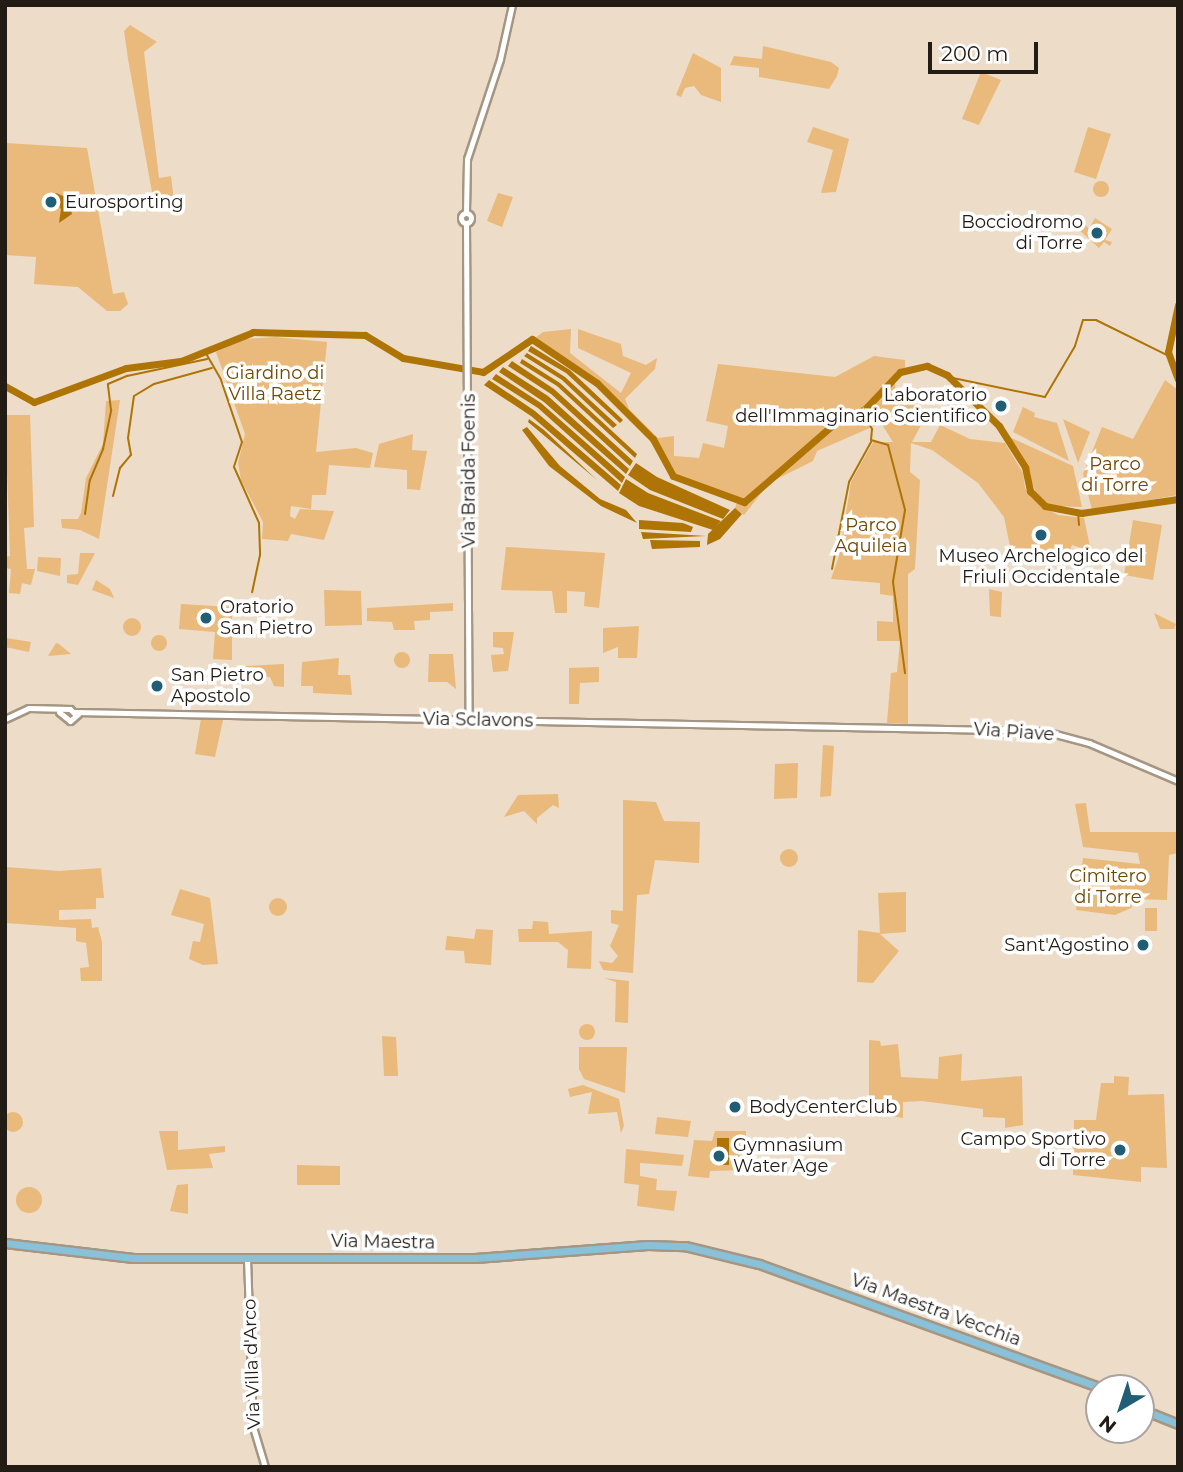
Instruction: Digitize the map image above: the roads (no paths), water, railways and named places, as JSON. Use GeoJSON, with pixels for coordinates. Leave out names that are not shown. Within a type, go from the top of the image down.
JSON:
{"type":"FeatureCollection","features":[{"type":"Feature","properties":{"kind":"main road","name":"Via Maestra"},"geometry":{"type":"LineString","coordinates":[[5,1243],[133,1258],[474,1258],[658,1244],[714,1251],[759,1264]]}},
{"type":"Feature","properties":{"kind":"main road","name":"Via Maestra Vecchia"},"geometry":{"type":"LineString","coordinates":[[759,1264],[1085,1382]]}},
{"type":"Feature","properties":{"kind":"main road"},"geometry":{"type":"LineString","coordinates":[[1155,1415],[1178,1424]]}},
{"type":"Feature","properties":{"kind":"street","name":"Via Braida Foenis"},"geometry":{"type":"LineString","coordinates":[[469,719],[467,223],[471,218],[466,212],[467,159],[500,59],[512,5]]}},
{"type":"Feature","properties":{"kind":"street","name":"Via Sclavons"},"geometry":{"type":"LineString","coordinates":[[5,719],[29,708],[77,714],[883,728]]}},
{"type":"Feature","properties":{"kind":"street","name":"Via Sclavons"},"geometry":{"type":"LineString","coordinates":[[63,713],[70,720],[77,714]]}},
{"type":"Feature","properties":{"kind":"street","name":"Via Piave"},"geometry":{"type":"LineString","coordinates":[[883,728],[1044,732],[1089,743],[1178,781]]}},
{"type":"Feature","properties":{"kind":"street","name":"Via Villa d'Arco"},"geometry":{"type":"LineString","coordinates":[[247,1258],[253,1427],[265,1467]]}},
{"type":"Feature","properties":{"kind":"waterway"},"geometry":{"type":"LineString","coordinates":[[1178,305],[1168,352],[1178,379]]}},
{"type":"Feature","properties":{"kind":"waterway"},"geometry":{"type":"LineString","coordinates":[[948,377],[1045,397],[1075,346],[1083,320],[1096,320],[1169,356]]}},
{"type":"Feature","properties":{"kind":"waterway"},"geometry":{"type":"LineString","coordinates":[[5,386],[34,402],[126,368],[181,361],[253,332],[365,335],[403,358],[483,372],[532,339],[597,383],[653,439],[673,476],[744,502],[835,423],[865,409],[900,372],[927,366],[947,375],[999,426],[1025,467],[1030,491],[1045,506],[1081,513],[1178,499]]}},
{"type":"Feature","properties":{"kind":"waterway"},"geometry":{"type":"LineString","coordinates":[[204,350],[221,380],[242,442],[234,467],[259,523],[260,555],[252,592]]}},
{"type":"Feature","properties":{"kind":"waterway"},"geometry":{"type":"LineString","coordinates":[[85,514],[90,480],[103,449],[111,410],[108,384],[127,376],[207,359]]}},
{"type":"Feature","properties":{"kind":"waterway"},"geometry":{"type":"LineString","coordinates":[[113,496],[120,468],[131,455],[128,438],[134,396],[154,384],[212,368]]}},
{"type":"Feature","properties":{"kind":"waterway"},"geometry":{"type":"LineString","coordinates":[[862,411],[872,429],[871,440],[888,445],[905,510],[893,582],[905,673]]}},
{"type":"Feature","properties":{"kind":"waterway"},"geometry":{"type":"LineString","coordinates":[[832,569],[849,482],[871,442]]}},
{"type":"Feature","properties":{"kind":"waterway"},"geometry":{"type":"LineString","coordinates":[[1078,513],[1079,525]]}},
{"type":"Feature","properties":{"kind":"place","name":"Eurosporting"},"geometry":{"type":"Point","coordinates":[51,202]}},
{"type":"Feature","properties":{"kind":"place","name":"Bocciodromo di Torre"},"geometry":{"type":"Point","coordinates":[1097,233]}},
{"type":"Feature","properties":{"kind":"place","name":"Laboratorio dell'Immaginario Scientifico"},"geometry":{"type":"Point","coordinates":[1001,406]}},
{"type":"Feature","properties":{"kind":"place","name":"Museo Archelogico del Friuli Occidentale"},"geometry":{"type":"Point","coordinates":[1041,535]}},
{"type":"Feature","properties":{"kind":"place","name":"Oratorio San Pietro"},"geometry":{"type":"Point","coordinates":[206,618]}},
{"type":"Feature","properties":{"kind":"place","name":"San Pietro Apostolo"},"geometry":{"type":"Point","coordinates":[157,686]}},
{"type":"Feature","properties":{"kind":"place","name":"Sant'Agostino"},"geometry":{"type":"Point","coordinates":[1143,945]}},
{"type":"Feature","properties":{"kind":"place","name":"BodyCenterClub"},"geometry":{"type":"Point","coordinates":[735,1107]}},
{"type":"Feature","properties":{"kind":"place","name":"Campo Sportivo di Torre"},"geometry":{"type":"Point","coordinates":[1120,1150]}},
{"type":"Feature","properties":{"kind":"place","name":"Gymnasium Water Age"},"geometry":{"type":"Point","coordinates":[719,1156]}},
{"type":"Feature","properties":{"kind":"park label","name":"Giardino di Villa Raetz"},"geometry":{"type":"Point","coordinates":[275,384]}},
{"type":"Feature","properties":{"kind":"park label","name":"Parco di Torre"},"geometry":{"type":"Point","coordinates":[1115,475]}},
{"type":"Feature","properties":{"kind":"park label","name":"Parco Aquileia"},"geometry":{"type":"Point","coordinates":[871,536]}},
{"type":"Feature","properties":{"kind":"park label","name":"Cimitero di Torre"},"geometry":{"type":"Point","coordinates":[1108,887]}}]}
